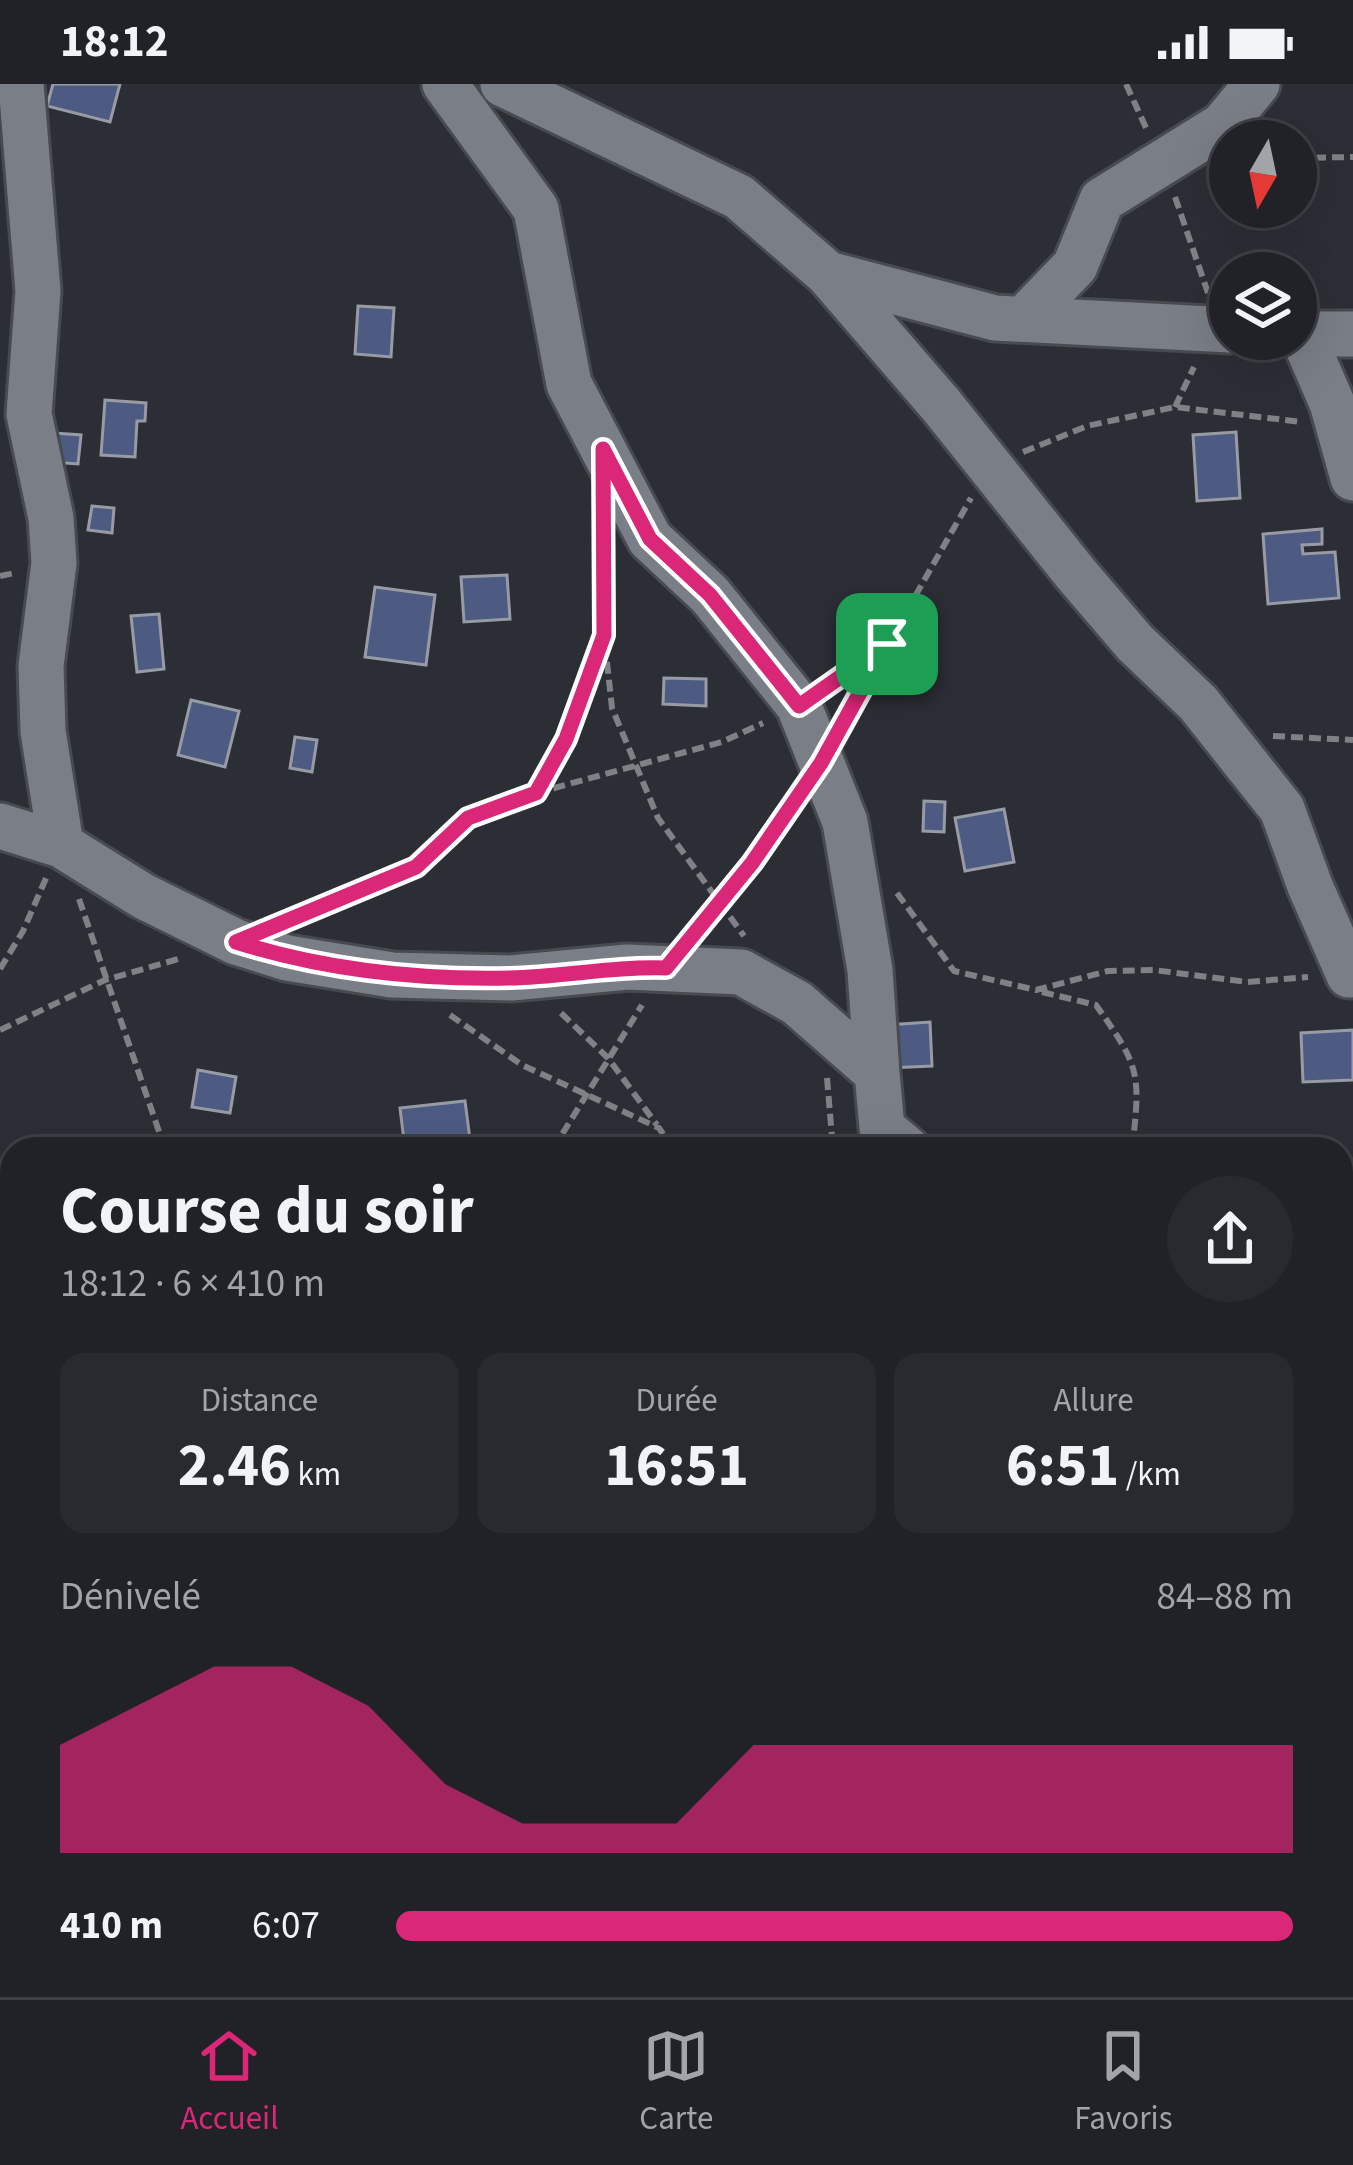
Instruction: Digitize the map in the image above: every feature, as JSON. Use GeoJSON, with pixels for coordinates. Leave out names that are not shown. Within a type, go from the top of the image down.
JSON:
{"type":"FeatureCollection","features":[{"type":"Feature","properties":{"kind":"street"},"geometry":{"type":"LineString","coordinates":[[21,84],[38,291],[29,414],[51,518],[54,563],[40,666],[43,731],[61,844]]}},
{"type":"Feature","properties":{"kind":"street"},"geometry":{"type":"LineString","coordinates":[[445,84],[536,209],[569,384],[650,539],[710,595],[799,706],[845,823],[870,970],[882,1128],[893,1137]]}},
{"type":"Feature","properties":{"kind":"street"},"geometry":{"type":"LineString","coordinates":[[503,84],[739,197],[828,274],[1135,643],[1198,703],[1282,809],[1349,975]]}},
{"type":"Feature","properties":{"kind":"street"},"geometry":{"type":"LineString","coordinates":[[1024,319],[1075,266],[1102,200],[1223,124],[1257,84]]}},
{"type":"Feature","properties":{"kind":"street"},"geometry":{"type":"LineString","coordinates":[[828,274],[995,318],[1209,329]]}},
{"type":"Feature","properties":{"kind":"street"},"geometry":{"type":"LineString","coordinates":[[1317,334],[1353,334]]}},
{"type":"Feature","properties":{"kind":"street"},"geometry":{"type":"LineString","coordinates":[[1311,360],[1332,403],[1353,478]]}},
{"type":"Feature","properties":{"kind":"street"},"geometry":{"type":"LineString","coordinates":[[0,826],[61,844],[143,896],[236,942],[287,958],[392,975],[511,978],[627,967],[741,972],[797,1004],[877,1073]]}},
{"type":"Feature","properties":{"kind":"path"},"geometry":{"type":"LineString","coordinates":[[1126,84],[1162,162],[1209,295]]}},
{"type":"Feature","properties":{"kind":"path"},"geometry":{"type":"LineString","coordinates":[[1317,158],[1353,157]]}},
{"type":"Feature","properties":{"kind":"path"},"geometry":{"type":"LineString","coordinates":[[1175,407],[1209,350]]}},
{"type":"Feature","properties":{"kind":"path"},"geometry":{"type":"LineString","coordinates":[[560,1137],[666,968],[752,863],[821,763],[989,466],[1087,426],[1175,407],[1304,422],[1332,403]]}},
{"type":"Feature","properties":{"kind":"path"},"geometry":{"type":"LineString","coordinates":[[604,535],[604,635],[612,708],[658,818],[745,937]]}},
{"type":"Feature","properties":{"kind":"path"},"geometry":{"type":"LineString","coordinates":[[536,793],[566,739],[604,635]]}},
{"type":"Feature","properties":{"kind":"path"},"geometry":{"type":"LineString","coordinates":[[0,1030],[105,980],[236,942],[416,867],[468,818],[536,793],[722,742],[799,706],[887,644]]}},
{"type":"Feature","properties":{"kind":"path"},"geometry":{"type":"LineString","coordinates":[[1222,734],[1353,740]]}},
{"type":"Feature","properties":{"kind":"path"},"geometry":{"type":"LineString","coordinates":[[0,969],[23,931],[61,844]]}},
{"type":"Feature","properties":{"kind":"path"},"geometry":{"type":"LineString","coordinates":[[61,844],[161,1137]]}},
{"type":"Feature","properties":{"kind":"path"},"geometry":{"type":"LineString","coordinates":[[886,878],[954,970],[1096,1005],[1132,1056],[1138,1098],[1133,1137]]}},
{"type":"Feature","properties":{"kind":"path"},"geometry":{"type":"LineString","coordinates":[[1036,991],[1108,971],[1154,970],[1247,982],[1349,975]]}},
{"type":"Feature","properties":{"kind":"path"},"geometry":{"type":"LineString","coordinates":[[511,978],[568,1018],[608,1058],[665,1137]]}},
{"type":"Feature","properties":{"kind":"path"},"geometry":{"type":"LineString","coordinates":[[448,1014],[522,1065],[659,1128]]}},
{"type":"Feature","properties":{"kind":"path"},"geometry":{"type":"LineString","coordinates":[[823,1026],[832,1137]]}},
{"type":"Feature","properties":{"kind":"building"},"geometry":{"type":"Polygon","coordinates":[[[53,84],[120,84],[110,122],[47,106],[53,84]]]}},
{"type":"Feature","properties":{"kind":"building"},"geometry":{"type":"Polygon","coordinates":[[[358,306],[394,308],[391,357],[355,354],[358,306]]]}},
{"type":"Feature","properties":{"kind":"building"},"geometry":{"type":"Polygon","coordinates":[[[105,400],[146,403],[145,421],[137,421],[135,457],[101,455],[105,400]]]}},
{"type":"Feature","properties":{"kind":"building"},"geometry":{"type":"Polygon","coordinates":[[[1236,432],[1240,498],[1197,501],[1193,435],[1236,432]]]}},
{"type":"Feature","properties":{"kind":"building"},"geometry":{"type":"Polygon","coordinates":[[[54,433],[81,435],[78,464],[52,462],[54,433]]]}},
{"type":"Feature","properties":{"kind":"building"},"geometry":{"type":"Polygon","coordinates":[[[92,506],[114,508],[112,533],[88,530],[92,506]]]}},
{"type":"Feature","properties":{"kind":"building"},"geometry":{"type":"Polygon","coordinates":[[[1322,529],[1322,544],[1302,545],[1303,554],[1335,552],[1339,598],[1268,604],[1263,534],[1322,529]]]}},
{"type":"Feature","properties":{"kind":"building"},"geometry":{"type":"Polygon","coordinates":[[[507,575],[510,619],[464,622],[461,577],[507,575]]]}},
{"type":"Feature","properties":{"kind":"building"},"geometry":{"type":"Polygon","coordinates":[[[375,587],[435,595],[426,665],[365,657],[375,587]]]}},
{"type":"Feature","properties":{"kind":"building"},"geometry":{"type":"Polygon","coordinates":[[[159,614],[164,669],[137,672],[131,616],[159,614]]]}},
{"type":"Feature","properties":{"kind":"building"},"geometry":{"type":"Polygon","coordinates":[[[664,678],[706,679],[706,706],[663,704],[664,678]]]}},
{"type":"Feature","properties":{"kind":"building"},"geometry":{"type":"Polygon","coordinates":[[[191,700],[239,711],[225,767],[178,755],[191,700]]]}},
{"type":"Feature","properties":{"kind":"building"},"geometry":{"type":"Polygon","coordinates":[[[295,737],[317,740],[312,772],[290,768],[295,737]]]}},
{"type":"Feature","properties":{"kind":"building"},"geometry":{"type":"Polygon","coordinates":[[[924,801],[945,802],[944,832],[923,831],[924,801]]]}},
{"type":"Feature","properties":{"kind":"building"},"geometry":{"type":"Polygon","coordinates":[[[1004,809],[1014,862],[965,871],[955,818],[1004,809]]]}},
{"type":"Feature","properties":{"kind":"building"},"geometry":{"type":"Polygon","coordinates":[[[930,1022],[932,1066],[889,1068],[887,1025],[930,1022]]]}},
{"type":"Feature","properties":{"kind":"building"},"geometry":{"type":"Polygon","coordinates":[[[1353,1030],[1353,1080],[1303,1082],[1301,1033],[1353,1030]]]}},
{"type":"Feature","properties":{"kind":"building"},"geometry":{"type":"Polygon","coordinates":[[[198,1070],[236,1077],[230,1113],[192,1107],[198,1070]]]}},
{"type":"Feature","properties":{"kind":"building"},"geometry":{"type":"Polygon","coordinates":[[[465,1101],[470,1137],[404,1137],[400,1108],[465,1101]]]}},
{"type":"Feature","properties":{"kind":"route"},"geometry":{"type":"LineString","coordinates":[[603,449],[650,539],[710,595],[799,706],[887,644],[821,763],[752,863],[666,968],[511,978],[392,975],[287,958],[236,942],[416,867],[468,818],[536,793],[566,739],[604,635],[603,449]]}}]}
